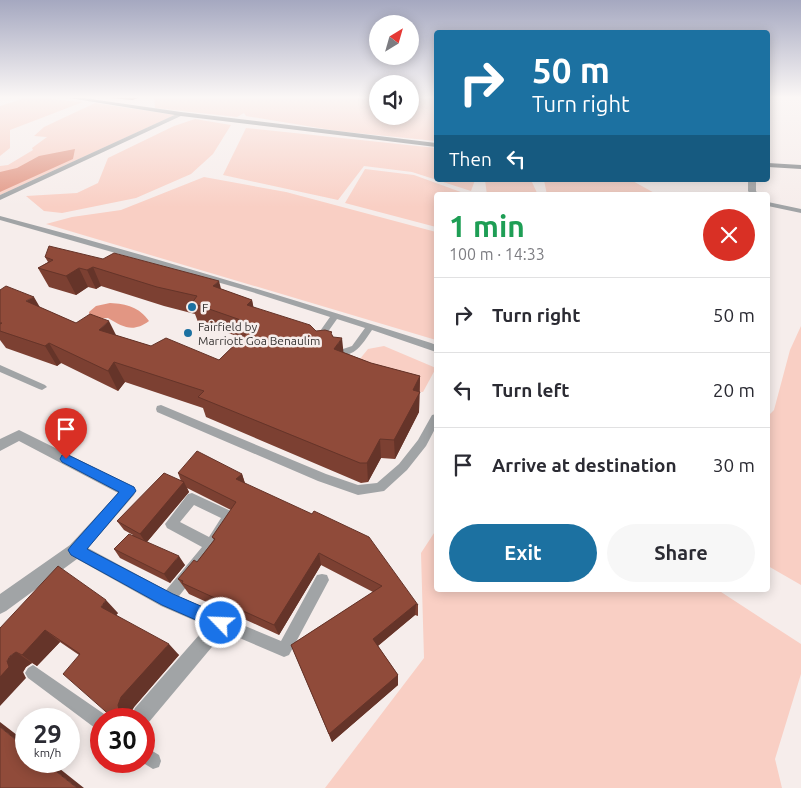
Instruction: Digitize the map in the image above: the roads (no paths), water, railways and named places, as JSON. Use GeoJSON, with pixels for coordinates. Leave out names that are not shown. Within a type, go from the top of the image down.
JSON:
{"type":"FeatureCollection","features":[{"type":"Feature","properties":{"kind":"street"},"geometry":{"type":"LineString","coordinates":[[0,198],[138,134]]}},
{"type":"Feature","properties":{"kind":"street"},"geometry":{"type":"LineString","coordinates":[[344,134],[434,145]]}},
{"type":"Feature","properties":{"kind":"street"},"geometry":{"type":"LineString","coordinates":[[770,165],[801,167]]}},
{"type":"Feature","properties":{"kind":"street"},"geometry":{"type":"LineString","coordinates":[[770,204],[801,211]]}},
{"type":"Feature","properties":{"kind":"street"},"geometry":{"type":"LineString","coordinates":[[0,446],[19,435],[129,491],[76,550],[0,606]]}},
{"type":"Feature","properties":{"kind":"street"},"geometry":{"type":"LineString","coordinates":[[76,550],[167,600],[221,623],[150,708]]}},
{"type":"Feature","properties":{"kind":"lane"},"geometry":{"type":"LineString","coordinates":[[0,218],[195,272],[371,326],[434,348]]}},
{"type":"Feature","properties":{"kind":"lane"},"geometry":{"type":"LineString","coordinates":[[322,347],[317,340],[336,315]]}},
{"type":"Feature","properties":{"kind":"lane"},"geometry":{"type":"LineString","coordinates":[[340,353],[355,348],[371,326]]}},
{"type":"Feature","properties":{"kind":"lane"},"geometry":{"type":"LineString","coordinates":[[0,368],[42,387]]}},
{"type":"Feature","properties":{"kind":"lane"},"geometry":{"type":"LineString","coordinates":[[161,409],[322,478],[358,490],[380,488],[403,467],[422,443],[434,422]]}},
{"type":"Feature","properties":{"kind":"lane"},"geometry":{"type":"LineString","coordinates":[[167,600],[211,545]]}},
{"type":"Feature","properties":{"kind":"lane"},"geometry":{"type":"LineString","coordinates":[[221,623],[284,650],[322,580]]}},
{"type":"Feature","properties":{"kind":"lane"},"geometry":{"type":"LineString","coordinates":[[33,673],[90,714]]}},
{"type":"Feature","properties":{"kind":"place","name":"F"},"geometry":{"type":"Point","coordinates":[192,307]}},
{"type":"Feature","properties":{"kind":"place","name":"Fairfield by Marriott Goa Benaulim"},"geometry":{"type":"Point","coordinates":[188,333]}}]}
